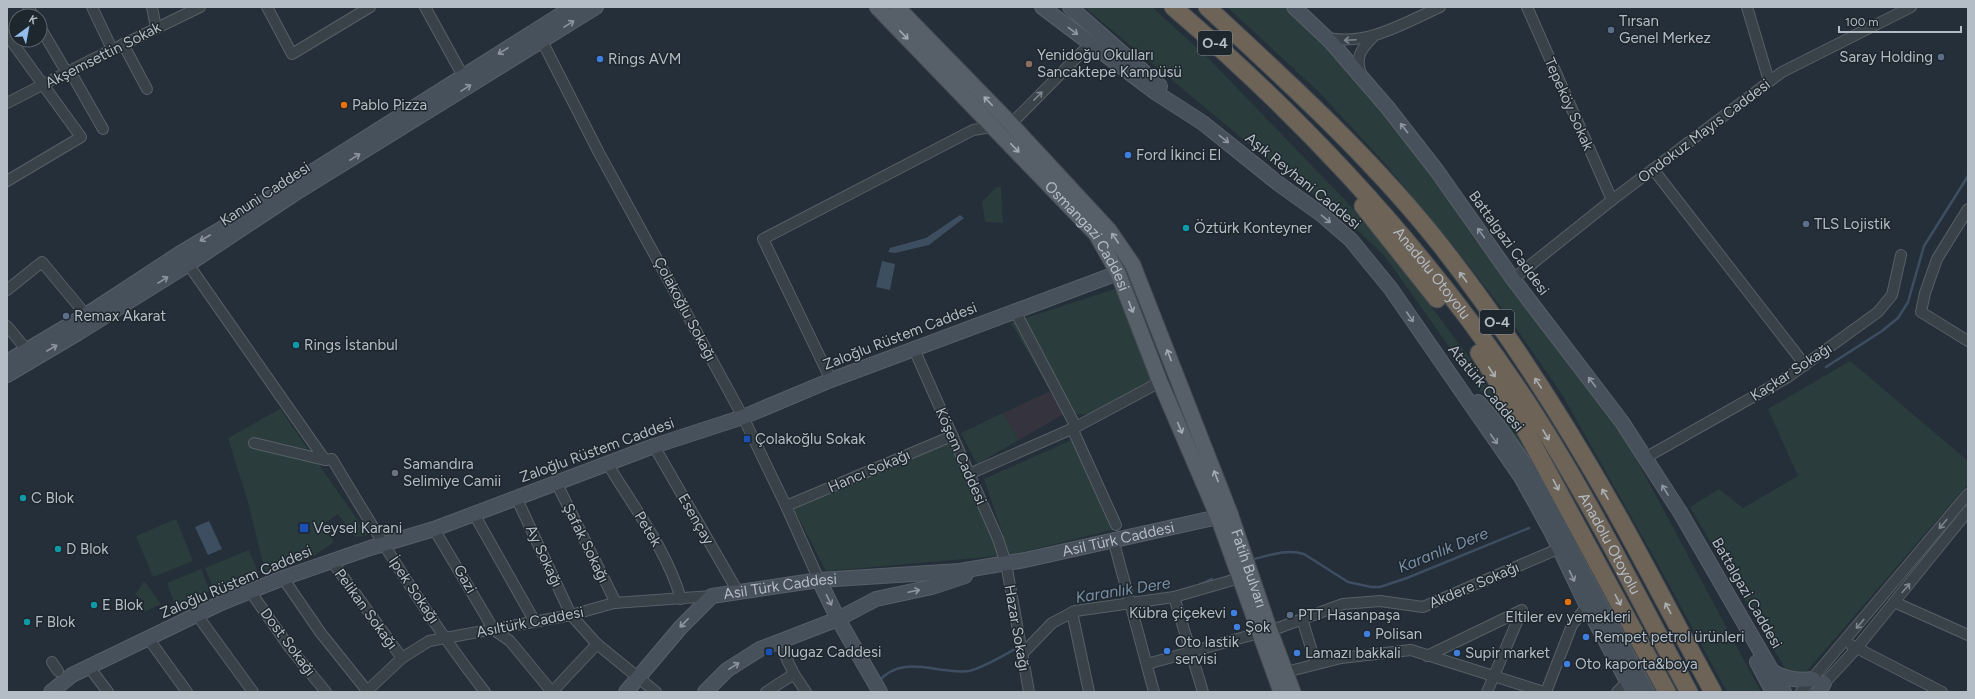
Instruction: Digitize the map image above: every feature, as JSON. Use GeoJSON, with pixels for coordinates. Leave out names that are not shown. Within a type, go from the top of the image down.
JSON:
{"type":"FeatureCollection","features":[{"type":"Feature","properties":{"kind":"highway","name":"Anadolu Otoyolu"},"geometry":{"type":"LineString","coordinates":[[1173,7],[1256,81],[1336,160],[1389,219],[1476,328],[1521,394],[1571,476],[1689,692]]}},
{"type":"Feature","properties":{"kind":"highway","name":"Anadolu Otoyolu"},"geometry":{"type":"LineString","coordinates":[[1207,7],[1315,108],[1381,177],[1441,246],[1497,322],[1564,424],[1620,520],[1713,692]]}},
{"type":"Feature","properties":{"kind":"highway"},"geometry":{"type":"LineString","coordinates":[[1256,81],[1374,219],[1476,348],[1516,412],[1667,692]]}},
{"type":"Feature","properties":{"kind":"main road","name":"Kanuni Caddesi"},"geometry":{"type":"LineString","coordinates":[[7,362],[30,354],[78,333],[188,264],[539,36],[573,7]]}},
{"type":"Feature","properties":{"kind":"main road","name":"Kanuni Caddesi"},"geometry":{"type":"LineString","coordinates":[[7,375],[30,354],[179,254],[228,225],[463,76],[596,7]]}},
{"type":"Feature","properties":{"kind":"main road","name":"Osmangazi Caddesi"},"geometry":{"type":"LineString","coordinates":[[877,7],[995,127],[1096,234],[1118,273],[1160,382],[1224,515]]}},
{"type":"Feature","properties":{"kind":"main road","name":"Osmangazi Caddesi"},"geometry":{"type":"LineString","coordinates":[[897,7],[1011,124],[1109,230],[1133,265],[1224,515]]}},
{"type":"Feature","properties":{"kind":"main road","name":"Aşık Reyhani Caddesi"},"geometry":{"type":"LineString","coordinates":[[1042,7],[1155,92],[1203,123]]}},
{"type":"Feature","properties":{"kind":"main road","name":"Aşık Reyhani Caddesi"},"geometry":{"type":"LineString","coordinates":[[1070,7],[1203,123],[1279,184],[1321,214],[1351,240],[1386,283],[1432,350]]}},
{"type":"Feature","properties":{"kind":"main road","name":"Battalgazi Caddesi"},"geometry":{"type":"LineString","coordinates":[[1294,7],[1327,38],[1362,78],[1437,171],[1513,279],[1622,422],[1680,512],[1784,692]]}},
{"type":"Feature","properties":{"kind":"main road","name":"Zaloğlu Rüstem Caddesi"},"geometry":{"type":"LineString","coordinates":[[51,692],[58,671],[89,667],[197,614],[283,578],[331,560],[434,529],[607,463],[743,417],[831,380],[1118,273]]}},
{"type":"Feature","properties":{"kind":"main road","name":"Atatürk Caddesi"},"geometry":{"type":"LineString","coordinates":[[1432,350],[1521,477],[1560,548],[1587,606],[1630,687]]}},
{"type":"Feature","properties":{"kind":"main road","name":"Atatürk Caddesi"},"geometry":{"type":"LineString","coordinates":[[1432,350],[1497,424],[1540,486],[1574,556],[1647,692]]}},
{"type":"Feature","properties":{"kind":"main road","name":"Battalgazi Caddesi"},"geometry":{"type":"LineString","coordinates":[[1680,512],[1725,605],[1773,692]]}},
{"type":"Feature","properties":{"kind":"main road","name":"Asil Türk Caddesi"},"geometry":{"type":"LineString","coordinates":[[626,692],[681,627],[712,596],[819,580],[960,571],[1006,563],[1224,515]]}},
{"type":"Feature","properties":{"kind":"main road","name":"Fatih Bulvarı"},"geometry":{"type":"LineString","coordinates":[[1224,515],[1240,578],[1265,632]]}},
{"type":"Feature","properties":{"kind":"main road","name":"Fatih Bulvarı"},"geometry":{"type":"LineString","coordinates":[[1224,515],[1281,674],[1293,692]]}},
{"type":"Feature","properties":{"kind":"main road","name":"Asil Türk Caddesi"},"geometry":{"type":"LineString","coordinates":[[705,692],[727,670],[760,649],[779,644],[844,621],[876,599],[932,587],[1006,563]]}},
{"type":"Feature","properties":{"kind":"main road"},"geometry":{"type":"LineString","coordinates":[[876,599],[884,591],[882,576]]}},
{"type":"Feature","properties":{"kind":"main road"},"geometry":{"type":"LineString","coordinates":[[819,580],[844,621],[877,687]]}},
{"type":"Feature","properties":{"kind":"main road"},"geometry":{"type":"LineString","coordinates":[[1773,672],[1788,679],[1818,687]]}},
{"type":"Feature","properties":{"kind":"main road","name":"Fatih Bulvarı"},"geometry":{"type":"LineString","coordinates":[[1281,674],[1281,692]]}},
{"type":"Feature","properties":{"kind":"street"},"geometry":{"type":"LineString","coordinates":[[92,7],[112,49]]}},
{"type":"Feature","properties":{"kind":"street"},"geometry":{"type":"LineString","coordinates":[[152,7],[156,28]]}},
{"type":"Feature","properties":{"kind":"street"},"geometry":{"type":"LineString","coordinates":[[267,7],[292,54],[370,7]]}},
{"type":"Feature","properties":{"kind":"street"},"geometry":{"type":"LineString","coordinates":[[425,7],[463,76]]}},
{"type":"Feature","properties":{"kind":"street"},"geometry":{"type":"LineString","coordinates":[[1327,38],[1346,41],[1373,36],[1440,7]]}},
{"type":"Feature","properties":{"kind":"street","name":"Tepeköy Sokak"},"geometry":{"type":"LineString","coordinates":[[1527,7],[1612,200]]}},
{"type":"Feature","properties":{"kind":"street"},"geometry":{"type":"LineString","coordinates":[[1747,7],[1769,81]]}},
{"type":"Feature","properties":{"kind":"street","name":"Ondokuz Mayıs Caddesi"},"geometry":{"type":"LineString","coordinates":[[1513,279],[1612,200],[1782,72],[1910,7]]}},
{"type":"Feature","properties":{"kind":"street","name":"Akşemsettin Sokak"},"geometry":{"type":"LineString","coordinates":[[7,103],[195,8]]}},
{"type":"Feature","properties":{"kind":"street"},"geometry":{"type":"LineString","coordinates":[[7,34],[81,137],[7,181]]}},
{"type":"Feature","properties":{"kind":"street","name":"Çolakoğlu Sokağı"},"geometry":{"type":"LineString","coordinates":[[539,36],[598,151],[743,417],[786,506],[819,580]]}},
{"type":"Feature","properties":{"kind":"street"},"geometry":{"type":"LineString","coordinates":[[1362,78],[1358,59],[1359,52],[1373,36]]}},
{"type":"Feature","properties":{"kind":"street"},"geometry":{"type":"LineString","coordinates":[[48,40],[103,129]]}},
{"type":"Feature","properties":{"kind":"street"},"geometry":{"type":"LineString","coordinates":[[123,44],[147,90]]}},
{"type":"Feature","properties":{"kind":"street"},"geometry":{"type":"LineString","coordinates":[[831,380],[763,239],[973,130],[1011,124],[1090,44]]}},
{"type":"Feature","properties":{"kind":"street"},"geometry":{"type":"LineString","coordinates":[[1653,169],[1805,365]]}},
{"type":"Feature","properties":{"kind":"street"},"geometry":{"type":"LineString","coordinates":[[1966,336],[1921,312],[1925,293],[1937,259],[1968,209]]}},
{"type":"Feature","properties":{"kind":"street","name":"Kaçkar Sokağı"},"geometry":{"type":"LineString","coordinates":[[1645,458],[1788,377],[1883,307],[1895,286],[1901,255]]}},
{"type":"Feature","properties":{"kind":"street"},"geometry":{"type":"LineString","coordinates":[[7,290],[42,262],[86,315]]}},
{"type":"Feature","properties":{"kind":"street"},"geometry":{"type":"LineString","coordinates":[[188,264],[325,460]]}},
{"type":"Feature","properties":{"kind":"street"},"geometry":{"type":"LineString","coordinates":[[1015,311],[1074,427],[1116,524]]}},
{"type":"Feature","properties":{"kind":"street"},"geometry":{"type":"LineString","coordinates":[[7,326],[30,354]]}},
{"type":"Feature","properties":{"kind":"street","name":"Köşem Caddesi"},"geometry":{"type":"LineString","coordinates":[[914,349],[998,539],[1006,563]]}},
{"type":"Feature","properties":{"kind":"street"},"geometry":{"type":"LineString","coordinates":[[969,474],[1074,427],[1160,382]]}},
{"type":"Feature","properties":{"kind":"street","name":"Hancı Sokağı"},"geometry":{"type":"LineString","coordinates":[[786,506],[952,436]]}},
{"type":"Feature","properties":{"kind":"street"},"geometry":{"type":"LineString","coordinates":[[254,443],[325,460]]}},
{"type":"Feature","properties":{"kind":"street","name":"Esençay"},"geometry":{"type":"LineString","coordinates":[[654,446],[738,592]]}},
{"type":"Feature","properties":{"kind":"street","name":"İpek Sokağı"},"geometry":{"type":"LineString","coordinates":[[325,460],[332,459],[383,544],[482,691]]}},
{"type":"Feature","properties":{"kind":"street","name":"Petek"},"geometry":{"type":"LineString","coordinates":[[607,463],[662,553],[676,582],[681,599]]}},
{"type":"Feature","properties":{"kind":"street","name":"Şafak Sokağı"},"geometry":{"type":"LineString","coordinates":[[556,482],[616,603]]}},
{"type":"Feature","properties":{"kind":"street"},"geometry":{"type":"LineString","coordinates":[[1818,687],[1846,641],[1968,494]]}},
{"type":"Feature","properties":{"kind":"street","name":"Ay Sokağı"},"geometry":{"type":"LineString","coordinates":[[516,497],[571,615],[597,644],[656,692]]}},
{"type":"Feature","properties":{"kind":"street"},"geometry":{"type":"LineString","coordinates":[[1802,692],[1818,687],[1856,648],[1968,512]]}},
{"type":"Feature","properties":{"kind":"street"},"geometry":{"type":"LineString","coordinates":[[474,514],[535,622]]}},
{"type":"Feature","properties":{"kind":"street","name":"Gazi"},"geometry":{"type":"LineString","coordinates":[[434,529],[494,630]]}},
{"type":"Feature","properties":{"kind":"street"},"geometry":{"type":"LineString","coordinates":[[1113,539],[1154,692]]}},
{"type":"Feature","properties":{"kind":"street","name":"Akdere Sokağı"},"geometry":{"type":"LineString","coordinates":[[1147,664],[1265,632],[1343,604],[1380,601],[1423,607],[1560,548]]}},
{"type":"Feature","properties":{"kind":"street","name":"Pelikan Sokağı"},"geometry":{"type":"LineString","coordinates":[[331,560],[402,658]]}},
{"type":"Feature","properties":{"kind":"street","name":"Hazar Sokağı"},"geometry":{"type":"LineString","coordinates":[[1006,563],[1029,692]]}},
{"type":"Feature","properties":{"kind":"street"},"geometry":{"type":"LineString","coordinates":[[283,578],[320,632],[367,692]]}},
{"type":"Feature","properties":{"kind":"street"},"geometry":{"type":"LineString","coordinates":[[1022,652],[1052,623],[1072,612],[1129,599],[1174,597],[1240,578]]}},
{"type":"Feature","properties":{"kind":"street","name":"Dost Sokağı"},"geometry":{"type":"LineString","coordinates":[[250,591],[290,648],[326,692]]}},
{"type":"Feature","properties":{"kind":"street","name":"Asıltürk Caddesi"},"geometry":{"type":"LineString","coordinates":[[367,692],[402,658],[429,641],[571,615],[616,603],[712,596]]}},
{"type":"Feature","properties":{"kind":"street"},"geometry":{"type":"LineString","coordinates":[[1174,597],[1203,692]]}},
{"type":"Feature","properties":{"kind":"street"},"geometry":{"type":"LineString","coordinates":[[1894,602],[1968,635]]}},
{"type":"Feature","properties":{"kind":"street"},"geometry":{"type":"LineString","coordinates":[[1281,674],[1341,658],[1411,650],[1545,692],[1572,625],[1587,606]]}},
{"type":"Feature","properties":{"kind":"street"},"geometry":{"type":"LineString","coordinates":[[1427,656],[1522,610],[1487,692]]}},
{"type":"Feature","properties":{"kind":"street"},"geometry":{"type":"LineString","coordinates":[[1072,612],[1089,692]]}},
{"type":"Feature","properties":{"kind":"street"},"geometry":{"type":"LineString","coordinates":[[197,614],[253,692]]}},
{"type":"Feature","properties":{"kind":"street"},"geometry":{"type":"LineString","coordinates":[[1302,619],[1316,664]]}},
{"type":"Feature","properties":{"kind":"street"},"geometry":{"type":"LineString","coordinates":[[494,630],[510,641],[552,692],[597,644]]}},
{"type":"Feature","properties":{"kind":"street"},"geometry":{"type":"LineString","coordinates":[[148,638],[187,692]]}},
{"type":"Feature","properties":{"kind":"street"},"geometry":{"type":"LineString","coordinates":[[1846,641],[1856,648],[1942,692]]}},
{"type":"Feature","properties":{"kind":"street"},"geometry":{"type":"LineString","coordinates":[[779,644],[794,674],[806,692]]}},
{"type":"Feature","properties":{"kind":"street"},"geometry":{"type":"LineString","coordinates":[[89,667],[108,692]]}},
{"type":"Feature","properties":{"kind":"street"},"geometry":{"type":"LineString","coordinates":[[766,692],[794,674]]}},
{"type":"Feature","properties":{"kind":"street"},"geometry":{"type":"LineString","coordinates":[[1617,692],[1630,687]]}},
{"type":"Feature","properties":{"kind":"shaded area"},"geometry":{"type":"Polygon","coordinates":[[[1050,391],[1064,414],[1019,440],[1003,413],[1050,391]]]}},
{"type":"Feature","properties":{"kind":"green space"},"geometry":{"type":"Polygon","coordinates":[[[1084,7],[1152,7],[1210,60],[1346,201],[1414,283],[1474,364],[1539,468],[1620,620],[1615,624],[1536,469],[1384,255],[1341,215],[1272,163],[1084,7]]]}},
{"type":"Feature","properties":{"kind":"green space"},"geometry":{"type":"Polygon","coordinates":[[[1227,7],[1284,7],[1317,36],[1373,100],[1432,173],[1472,236],[1624,436],[1761,692],[1727,692],[1654,557],[1563,396],[1507,315],[1452,244],[1382,160],[1318,91],[1227,7]]]}},
{"type":"Feature","properties":{"kind":"green space"},"geometry":{"type":"Polygon","coordinates":[[[996,187],[1001,187],[1003,223],[985,222],[982,202],[996,187]]]}},
{"type":"Feature","properties":{"kind":"green space"},"geometry":{"type":"Polygon","coordinates":[[[1115,289],[1154,381],[1090,414],[1064,414],[1011,323],[1115,289]]]}},
{"type":"Feature","properties":{"kind":"green space"},"geometry":{"type":"Polygon","coordinates":[[[1850,361],[1968,461],[1968,484],[1806,672],[1795,675],[1786,670],[1690,507],[1719,489],[1743,508],[1798,476],[1768,409],[1850,361]]]}},
{"type":"Feature","properties":{"kind":"green space"},"geometry":{"type":"Polygon","coordinates":[[[280,409],[368,535],[355,537],[338,514],[322,525],[334,542],[312,557],[266,575],[248,502],[228,438],[280,409]]]}},
{"type":"Feature","properties":{"kind":"green space"},"geometry":{"type":"Polygon","coordinates":[[[1003,413],[1019,440],[977,464],[961,433],[1003,413]]]}},
{"type":"Feature","properties":{"kind":"green space"},"geometry":{"type":"Polygon","coordinates":[[[1074,439],[1112,530],[1010,555],[984,479],[1074,439]]]}},
{"type":"Feature","properties":{"kind":"green space"},"geometry":{"type":"Polygon","coordinates":[[[950,442],[999,556],[826,571],[793,507],[950,442]]]}},
{"type":"Feature","properties":{"kind":"green space"},"geometry":{"type":"Polygon","coordinates":[[[176,519],[193,561],[153,577],[136,536],[176,519]]]}},
{"type":"Feature","properties":{"kind":"green space"},"geometry":{"type":"Polygon","coordinates":[[[249,550],[258,572],[214,589],[205,568],[249,550]]]}},
{"type":"Feature","properties":{"kind":"green space"},"geometry":{"type":"Polygon","coordinates":[[[201,569],[210,591],[175,605],[167,583],[201,569]]]}},
{"type":"Feature","properties":{"kind":"green space"},"geometry":{"type":"Polygon","coordinates":[[[144,581],[161,604],[144,612],[144,601],[135,595],[144,581]]]}},
{"type":"Feature","properties":{"kind":"water"},"geometry":{"type":"Polygon","coordinates":[[[960,215],[964,218],[929,245],[895,253],[888,252],[890,248],[926,238],[960,215]]]}},
{"type":"Feature","properties":{"kind":"water"},"geometry":{"type":"Polygon","coordinates":[[[882,261],[895,264],[890,290],[876,287],[882,261]]]}},
{"type":"Feature","properties":{"kind":"water"},"geometry":{"type":"Polygon","coordinates":[[[209,521],[222,549],[208,555],[195,527],[209,521]]]}},
{"type":"Feature","properties":{"kind":"waterway","name":"Karanlık Dere"},"geometry":{"type":"LineString","coordinates":[[1826,367],[1882,331],[1898,318],[1908,302],[1924,246],[1968,176]]}},
{"type":"Feature","properties":{"kind":"waterway","name":"Karanlık Dere"},"geometry":{"type":"LineString","coordinates":[[1254,559],[1285,552],[1304,554],[1348,582],[1371,587],[1380,587],[1407,578],[1529,528]]}},
{"type":"Feature","properties":{"kind":"waterway","name":"Karanlık Dere"},"geometry":{"type":"LineString","coordinates":[[1197,586],[1212,579]]}},
{"type":"Feature","properties":{"kind":"waterway","name":"Karanlık Dere"},"geometry":{"type":"LineString","coordinates":[[879,681],[888,673],[899,668],[921,667],[957,671],[974,670],[1019,647]]}},
{"type":"Feature","properties":{"kind":"place","name":"Tırsan Genel Merkez"},"geometry":{"type":"Point","coordinates":[1611,30]}},
{"type":"Feature","properties":{"kind":"place","name":"Saray Holding"},"geometry":{"type":"Point","coordinates":[1941,57]}},
{"type":"Feature","properties":{"kind":"place","name":"Rings AVM"},"geometry":{"type":"Point","coordinates":[600,59]}},
{"type":"Feature","properties":{"kind":"place","name":"Yenidoğu Okulları Sancaktepe Kampüsü"},"geometry":{"type":"Point","coordinates":[1029,64]}},
{"type":"Feature","properties":{"kind":"place","name":"Pablo Pizza"},"geometry":{"type":"Point","coordinates":[344,105]}},
{"type":"Feature","properties":{"kind":"place","name":"Ford İkinci El"},"geometry":{"type":"Point","coordinates":[1128,155]}},
{"type":"Feature","properties":{"kind":"place","name":"TLS Lojistik"},"geometry":{"type":"Point","coordinates":[1806,224]}},
{"type":"Feature","properties":{"kind":"place","name":"Öztürk Konteyner"},"geometry":{"type":"Point","coordinates":[1186,228]}},
{"type":"Feature","properties":{"kind":"place","name":"Remax Akarat"},"geometry":{"type":"Point","coordinates":[66,316]}},
{"type":"Feature","properties":{"kind":"place","name":"Rings İstanbul"},"geometry":{"type":"Point","coordinates":[296,345]}},
{"type":"Feature","properties":{"kind":"place","name":"Çolakoğlu Sokak"},"geometry":{"type":"Point","coordinates":[747,439]}},
{"type":"Feature","properties":{"kind":"place","name":"Samandıra Selimiye Camii"},"geometry":{"type":"Point","coordinates":[395,473]}},
{"type":"Feature","properties":{"kind":"place","name":"C Blok"},"geometry":{"type":"Point","coordinates":[23,498]}},
{"type":"Feature","properties":{"kind":"place","name":"Veysel Karani"},"geometry":{"type":"Point","coordinates":[304,528]}},
{"type":"Feature","properties":{"kind":"place","name":"D Blok"},"geometry":{"type":"Point","coordinates":[58,549]}},
{"type":"Feature","properties":{"kind":"place","name":"Eltiler ev yemekleri"},"geometry":{"type":"Point","coordinates":[1568,602]}},
{"type":"Feature","properties":{"kind":"place","name":"E Blok"},"geometry":{"type":"Point","coordinates":[94,605]}},
{"type":"Feature","properties":{"kind":"place","name":"Kübra çiçekevi"},"geometry":{"type":"Point","coordinates":[1234,613]}},
{"type":"Feature","properties":{"kind":"place","name":"PTT Hasanpaşa"},"geometry":{"type":"Point","coordinates":[1290,615]}},
{"type":"Feature","properties":{"kind":"place","name":"F Blok"},"geometry":{"type":"Point","coordinates":[27,622]}},
{"type":"Feature","properties":{"kind":"place","name":"Şok"},"geometry":{"type":"Point","coordinates":[1237,627]}},
{"type":"Feature","properties":{"kind":"place","name":"Polisan"},"geometry":{"type":"Point","coordinates":[1367,634]}},
{"type":"Feature","properties":{"kind":"place","name":"Rempet petrol ürünleri"},"geometry":{"type":"Point","coordinates":[1586,637]}},
{"type":"Feature","properties":{"kind":"place","name":"Oto lastik servisi"},"geometry":{"type":"Point","coordinates":[1167,651]}},
{"type":"Feature","properties":{"kind":"place","name":"Ulugaz Caddesi"},"geometry":{"type":"Point","coordinates":[769,652]}},
{"type":"Feature","properties":{"kind":"place","name":"Lamazı bakkali"},"geometry":{"type":"Point","coordinates":[1297,653]}},
{"type":"Feature","properties":{"kind":"place","name":"Supir market"},"geometry":{"type":"Point","coordinates":[1457,653]}},
{"type":"Feature","properties":{"kind":"place","name":"Oto kaporta&boya"},"geometry":{"type":"Point","coordinates":[1567,664]}}]}
